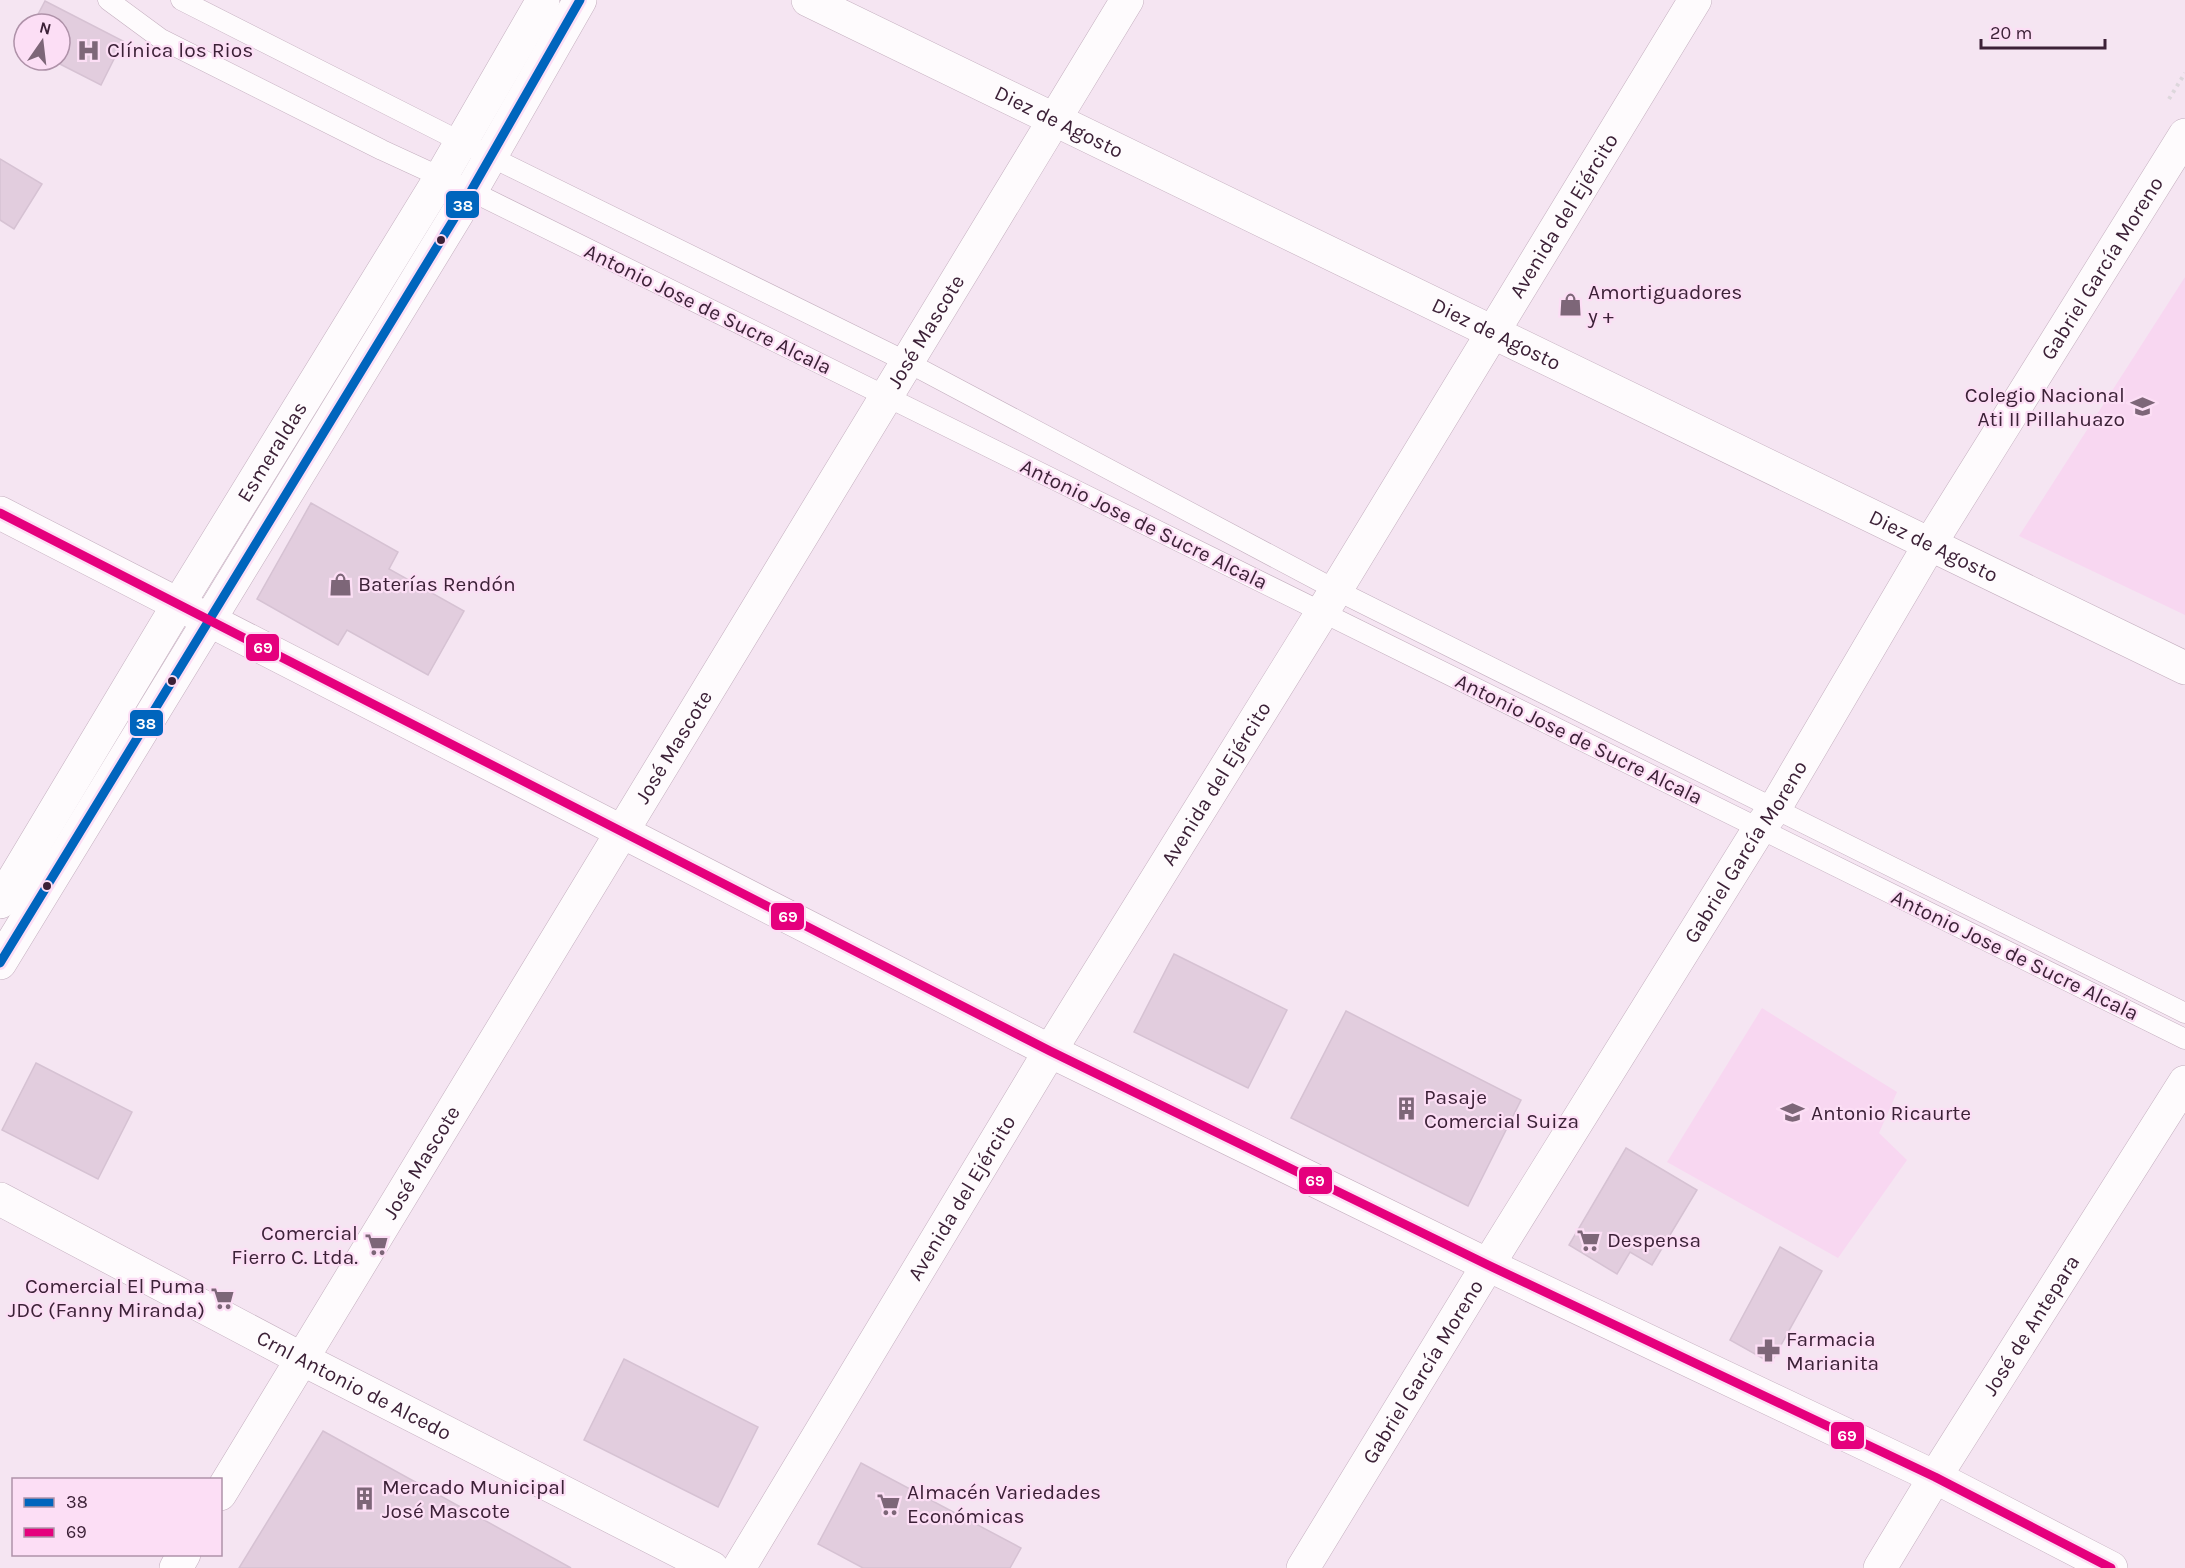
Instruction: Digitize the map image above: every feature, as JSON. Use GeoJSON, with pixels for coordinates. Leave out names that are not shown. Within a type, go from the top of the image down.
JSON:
{"type":"FeatureCollection","features":[{"type":"Feature","properties":{"kind":"street","name":"Esmeraldas"},"geometry":{"type":"LineString","coordinates":[[0,902],[178,604],[441,177],[543,0]]}},
{"type":"Feature","properties":{"kind":"street","name":"Esmeraldas"},"geometry":{"type":"LineString","coordinates":[[0,963],[471,191],[580,0]]}},
{"type":"Feature","properties":{"kind":"street","name":"Diez de Agosto"},"geometry":{"type":"LineString","coordinates":[[808,0],[2185,668]]}},
{"type":"Feature","properties":{"kind":"street","name":"José Mascote"},"geometry":{"type":"LineString","coordinates":[[222,1491],[1127,0]]}},
{"type":"Feature","properties":{"kind":"street","name":"Avenida del Ejército"},"geometry":{"type":"LineString","coordinates":[[739,1568],[1050,1051],[1329,601],[1695,0]]}},
{"type":"Feature","properties":{"kind":"street","name":"Gabriel García Moreno"},"geometry":{"type":"LineString","coordinates":[[1303,1568],[1488,1265],[1767,818],[1930,544],[2185,135]]}},
{"type":"Feature","properties":{"kind":"street"},"geometry":{"type":"LineString","coordinates":[[0,513],[1050,1051],[1488,1265],[1935,1477],[2111,1568]]}},
{"type":"Feature","properties":{"kind":"street","name":"José de Antepara"},"geometry":{"type":"LineString","coordinates":[[1880,1568],[2185,1082]]}},
{"type":"Feature","properties":{"kind":"street","name":"Crnl Antonio de Alcedo"},"geometry":{"type":"LineString","coordinates":[[0,1199],[302,1359],[712,1568]]}},
{"type":"Feature","properties":{"kind":"lane","name":"Antonio Jose de Sucre Alcala"},"geometry":{"type":"LineString","coordinates":[[108,0],[161,39],[886,397],[1329,601],[1767,818],[2185,1012]]}},
{"type":"Feature","properties":{"kind":"lane","name":"Antonio Jose de Sucre Alcala"},"geometry":{"type":"LineString","coordinates":[[181,0],[491,157],[907,362],[1329,601]]}},
{"type":"Feature","properties":{"kind":"lane","name":"Antonio Jose de Sucre Alcala"},"geometry":{"type":"LineString","coordinates":[[1767,818],[2185,1039]]}},
{"type":"Feature","properties":{"kind":"shaded area","name":"Colegio Nacional Ati II Pillahuazo"},"geometry":{"type":"Polygon","coordinates":[[[2185,277],[2185,615],[2019,536],[2185,277]]]}},
{"type":"Feature","properties":{"kind":"shaded area","name":"Antonio Ricaurte"},"geometry":{"type":"Polygon","coordinates":[[[1762,1008],[1897,1092],[1879,1133],[1907,1160],[1838,1258],[1667,1162],[1762,1008]]]}},
{"type":"Feature","properties":{"kind":"building","name":"Clínica los Rios"},"geometry":{"type":"Polygon","coordinates":[[[45,1],[66,12],[39,12],[45,1]]]}},
{"type":"Feature","properties":{"kind":"building","name":"Clínica los Rios"},"geometry":{"type":"Polygon","coordinates":[[[72,15],[123,41],[101,85],[72,70],[72,15]]]}},
{"type":"Feature","properties":{"kind":"building"},"geometry":{"type":"Polygon","coordinates":[[[0,159],[42,184],[14,229],[0,220],[0,159]]]}},
{"type":"Feature","properties":{"kind":"building","name":"Baterías Rendón"},"geometry":{"type":"Polygon","coordinates":[[[311,503],[398,552],[389,569],[464,611],[428,675],[347,630],[338,645],[257,599],[311,503]]]}},
{"type":"Feature","properties":{"kind":"building"},"geometry":{"type":"Polygon","coordinates":[[[1174,954],[1287,1010],[1248,1088],[1134,1032],[1174,954]]]}},
{"type":"Feature","properties":{"kind":"building","name":"Pasaje Comercial Suiza"},"geometry":{"type":"Polygon","coordinates":[[[1346,1011],[1521,1100],[1468,1206],[1291,1118],[1346,1011]]]}},
{"type":"Feature","properties":{"kind":"building"},"geometry":{"type":"Polygon","coordinates":[[[36,1063],[132,1112],[98,1179],[2,1130],[36,1063]]]}},
{"type":"Feature","properties":{"kind":"building"},"geometry":{"type":"Polygon","coordinates":[[[1626,1148],[1697,1190],[1652,1265],[1630,1252],[1617,1274],[1569,1245],[1626,1148]]]}},
{"type":"Feature","properties":{"kind":"building"},"geometry":{"type":"Polygon","coordinates":[[[1780,1247],[1822,1271],[1771,1363],[1730,1340],[1780,1247]]]}},
{"type":"Feature","properties":{"kind":"building"},"geometry":{"type":"Polygon","coordinates":[[[624,1359],[758,1427],[718,1507],[584,1440],[624,1359]]]}},
{"type":"Feature","properties":{"kind":"building","name":"Mercado Municipal José Mascote"},"geometry":{"type":"Polygon","coordinates":[[[323,1431],[571,1568],[239,1568],[323,1431]]]}},
{"type":"Feature","properties":{"kind":"building","name":"Almacén Variedades Económicas"},"geometry":{"type":"Polygon","coordinates":[[[861,1463],[1021,1548],[1010,1568],[863,1568],[818,1544],[861,1463]]]}},
{"type":"Feature","properties":{"kind":"transit line","name":"38"},"geometry":{"type":"LineString","coordinates":[[0,963],[471,191],[580,0]]}},
{"type":"Feature","properties":{"kind":"transit line","name":"69"},"geometry":{"type":"LineString","coordinates":[[0,513],[1050,1051],[1488,1265],[1935,1477],[2111,1568]]}},
{"type":"Feature","properties":{"kind":"place","name":"Clínica los Rios"},"geometry":{"type":"Point","coordinates":[89,50]}},
{"type":"Feature","properties":{"kind":"place","name":"Amortiguadores y +"},"geometry":{"type":"Point","coordinates":[1570,304]}},
{"type":"Feature","properties":{"kind":"place","name":"Colegio Nacional Ati II Pillahuazo"},"geometry":{"type":"Point","coordinates":[2143,407]}},
{"type":"Feature","properties":{"kind":"place","name":"Baterías Rendón"},"geometry":{"type":"Point","coordinates":[340,584]}},
{"type":"Feature","properties":{"kind":"place","name":"Pasaje Comercial Suiza"},"geometry":{"type":"Point","coordinates":[1406,1109]}},
{"type":"Feature","properties":{"kind":"place","name":"Antonio Ricaurte"},"geometry":{"type":"Point","coordinates":[1793,1113]}},
{"type":"Feature","properties":{"kind":"place","name":"Despensa"},"geometry":{"type":"Point","coordinates":[1589,1240]}},
{"type":"Feature","properties":{"kind":"place","name":"Comercial Fierro C. Ltda."},"geometry":{"type":"Point","coordinates":[376,1245]}},
{"type":"Feature","properties":{"kind":"place","name":"Comercial El Puma JDC (Fanny Miranda)"},"geometry":{"type":"Point","coordinates":[223,1298]}},
{"type":"Feature","properties":{"kind":"place","name":"Farmacia Marianita"},"geometry":{"type":"Point","coordinates":[1768,1351]}},
{"type":"Feature","properties":{"kind":"place","name":"Mercado Municipal José Mascote"},"geometry":{"type":"Point","coordinates":[364,1499]}},
{"type":"Feature","properties":{"kind":"place","name":"Almacén Variedades Económicas"},"geometry":{"type":"Point","coordinates":[889,1504]}}]}
